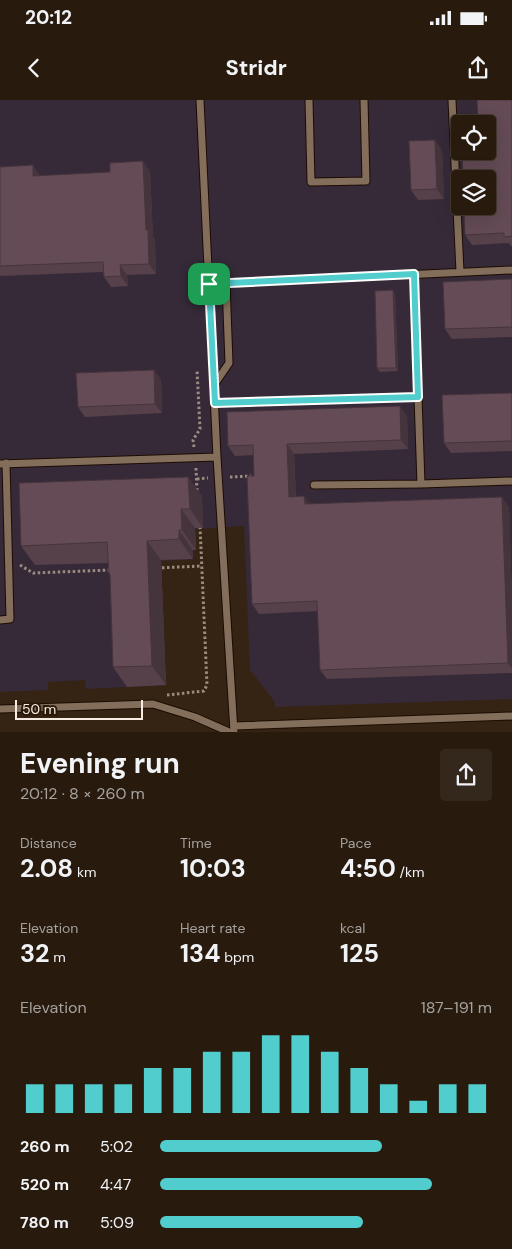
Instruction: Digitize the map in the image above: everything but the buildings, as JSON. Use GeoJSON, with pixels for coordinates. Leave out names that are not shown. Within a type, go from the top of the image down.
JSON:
{"type":"FeatureCollection","features":[{"type":"Feature","properties":{"kind":"lane"},"geometry":{"type":"LineString","coordinates":[[200,100],[217,457],[233,730]]}},
{"type":"Feature","properties":{"kind":"lane"},"geometry":{"type":"LineString","coordinates":[[309,100],[311,182],[366,181],[364,100]]}},
{"type":"Feature","properties":{"kind":"lane"},"geometry":{"type":"LineString","coordinates":[[452,100],[460,272]]}},
{"type":"Feature","properties":{"kind":"lane"},"geometry":{"type":"LineString","coordinates":[[209,284],[512,270]]}},
{"type":"Feature","properties":{"kind":"lane"},"geometry":{"type":"LineString","coordinates":[[414,274],[421,484]]}},
{"type":"Feature","properties":{"kind":"lane"},"geometry":{"type":"LineString","coordinates":[[214,385],[229,363],[226,283]]}},
{"type":"Feature","properties":{"kind":"lane"},"geometry":{"type":"LineString","coordinates":[[215,403],[418,397]]}},
{"type":"Feature","properties":{"kind":"lane"},"geometry":{"type":"LineString","coordinates":[[0,620],[10,619],[3,463],[217,457]]}},
{"type":"Feature","properties":{"kind":"lane"},"geometry":{"type":"LineString","coordinates":[[314,486],[512,481]]}},
{"type":"Feature","properties":{"kind":"lane"},"geometry":{"type":"LineString","coordinates":[[0,709],[153,704],[233,730],[512,716]]}},
{"type":"Feature","properties":{"kind":"path"},"geometry":{"type":"LineString","coordinates":[[197,370],[200,429],[193,440],[198,498]]}},
{"type":"Feature","properties":{"kind":"path"},"geometry":{"type":"LineString","coordinates":[[159,696],[204,691],[208,684],[199,518]]}},
{"type":"Feature","properties":{"kind":"path"},"geometry":{"type":"LineString","coordinates":[[8,557],[33,573],[113,570]]}},
{"type":"Feature","properties":{"kind":"path"},"geometry":{"type":"LineString","coordinates":[[152,568],[202,566]]}},
{"type":"Feature","properties":{"kind":"shaded area"},"geometry":{"type":"Polygon","coordinates":[[[0,100],[512,100],[512,699],[275,707],[275,702],[250,670],[244,526],[195,529],[196,550],[193,550],[193,559],[161,561],[166,685],[86,689],[85,680],[48,682],[48,690],[0,692],[0,100]]]}},
{"type":"Feature","properties":{"kind":"route"},"geometry":{"type":"LineString","coordinates":[[414,274],[418,397],[215,403],[209,284],[414,274]]}}]}
